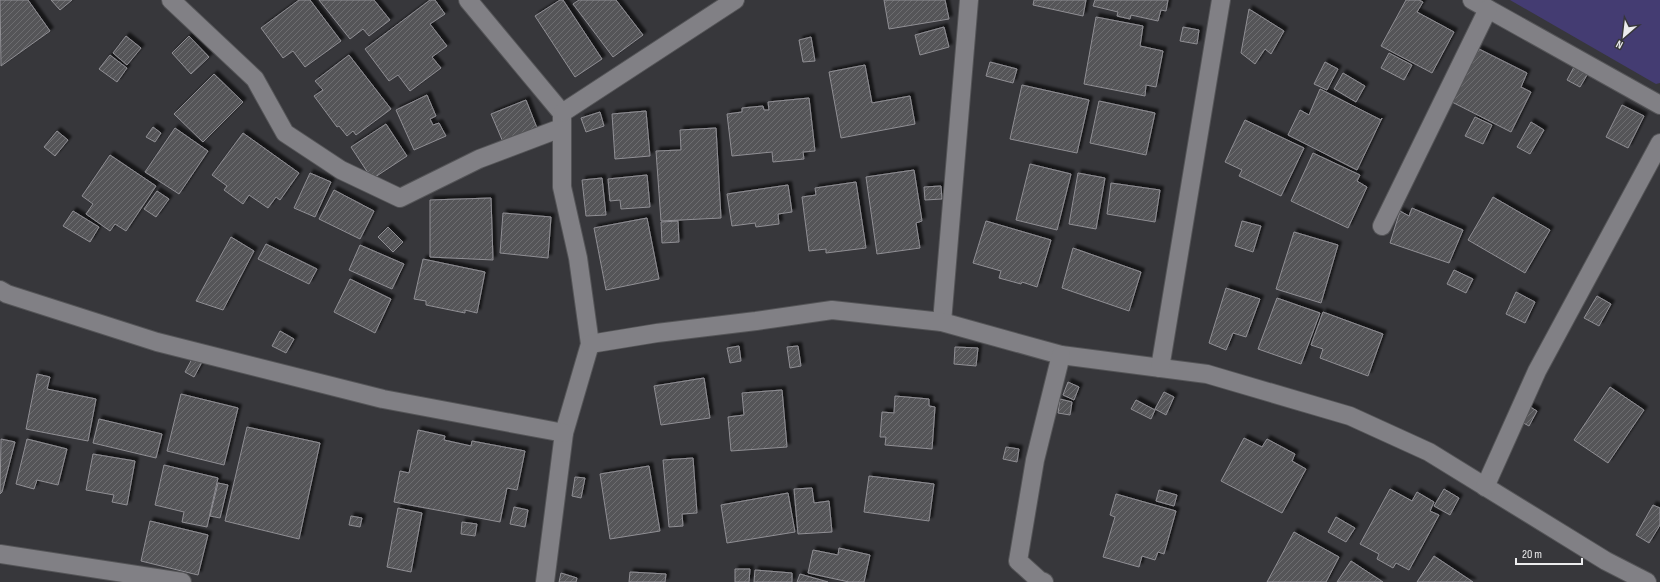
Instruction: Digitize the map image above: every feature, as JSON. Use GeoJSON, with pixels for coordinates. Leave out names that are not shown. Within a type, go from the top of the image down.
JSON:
{"type":"FeatureCollection","features":[{"type":"Feature","properties":{"kind":"street"},"geometry":{"type":"LineString","coordinates":[[171,0],[255,79],[285,133],[341,170],[400,198],[479,159],[562,121],[736,0]]}},
{"type":"Feature","properties":{"kind":"street"},"geometry":{"type":"LineString","coordinates":[[468,0],[562,121],[562,187],[578,258],[590,344],[564,433],[545,582]]}},
{"type":"Feature","properties":{"kind":"street"},"geometry":{"type":"LineString","coordinates":[[942,322],[969,0]]}},
{"type":"Feature","properties":{"kind":"street"},"geometry":{"type":"LineString","coordinates":[[1160,368],[1221,0]]}},
{"type":"Feature","properties":{"kind":"street"},"geometry":{"type":"LineString","coordinates":[[1472,0],[1660,105]]}},
{"type":"Feature","properties":{"kind":"street"},"geometry":{"type":"LineString","coordinates":[[1382,226],[1488,9]]}},
{"type":"Feature","properties":{"kind":"street"},"geometry":{"type":"LineString","coordinates":[[1485,487],[1537,371],[1660,143]]}},
{"type":"Feature","properties":{"kind":"street"},"geometry":{"type":"LineString","coordinates":[[0,290],[7,294],[172,346],[383,399],[564,433]]}},
{"type":"Feature","properties":{"kind":"street"},"geometry":{"type":"LineString","coordinates":[[590,344],[657,333],[756,322],[832,310],[942,322],[1061,355],[1207,374],[1350,416],[1429,452],[1606,561],[1647,582]]}},
{"type":"Feature","properties":{"kind":"street"},"geometry":{"type":"LineString","coordinates":[[1044,582],[1039,580],[1018,561],[1035,460],[1061,355]]}},
{"type":"Feature","properties":{"kind":"street"},"geometry":{"type":"LineString","coordinates":[[0,554],[124,577],[182,582]]}},
{"type":"Feature","properties":{"kind":"shaded area"},"geometry":{"type":"Polygon","coordinates":[[[1510,0],[1660,0],[1660,83],[1656,84],[1510,0]]]}},
{"type":"Feature","properties":{"kind":"building"},"geometry":{"type":"Polygon","coordinates":[[[0,0],[28,0],[50,31],[1,66],[0,0]]]}},
{"type":"Feature","properties":{"kind":"building"},"geometry":{"type":"Polygon","coordinates":[[[51,0],[72,0],[60,10],[51,0]]]}},
{"type":"Feature","properties":{"kind":"building"},"geometry":{"type":"Polygon","coordinates":[[[299,0],[310,0],[341,41],[305,67],[293,51],[283,58],[261,28],[299,0]]]}},
{"type":"Feature","properties":{"kind":"building"},"geometry":{"type":"Polygon","coordinates":[[[319,0],[374,0],[390,20],[369,36],[363,29],[350,39],[319,0]]]}},
{"type":"Feature","properties":{"kind":"building"},"geometry":{"type":"Polygon","coordinates":[[[430,0],[435,0],[445,14],[430,24],[447,46],[432,57],[441,68],[410,91],[398,75],[389,81],[365,49],[430,0]]]}},
{"type":"Feature","properties":{"kind":"building"},"geometry":{"type":"Polygon","coordinates":[[[560,0],[563,0],[602,59],[575,77],[535,16],[560,0]]]}},
{"type":"Feature","properties":{"kind":"building"},"geometry":{"type":"Polygon","coordinates":[[[579,0],[616,0],[643,35],[613,57],[573,4],[579,0]]]}},
{"type":"Feature","properties":{"kind":"building"},"geometry":{"type":"Polygon","coordinates":[[[884,0],[945,0],[949,19],[889,29],[884,0]]]}},
{"type":"Feature","properties":{"kind":"building"},"geometry":{"type":"Polygon","coordinates":[[[1034,0],[1086,0],[1083,16],[1033,5],[1034,0]]]}},
{"type":"Feature","properties":{"kind":"building"},"geometry":{"type":"Polygon","coordinates":[[[1095,0],[1168,0],[1166,11],[1161,10],[1158,21],[1131,15],[1130,19],[1117,16],[1118,12],[1093,6],[1095,0]]]}},
{"type":"Feature","properties":{"kind":"building"},"geometry":{"type":"Polygon","coordinates":[[[1406,0],[1419,0],[1423,2],[1417,12],[1454,32],[1432,73],[1381,46],[1406,0]]]}},
{"type":"Feature","properties":{"kind":"building"},"geometry":{"type":"Polygon","coordinates":[[[1249,9],[1284,31],[1271,54],[1265,49],[1255,64],[1241,53],[1249,9]]]}},
{"type":"Feature","properties":{"kind":"building"},"geometry":{"type":"Polygon","coordinates":[[[1096,17],[1143,26],[1140,46],[1163,51],[1156,87],[1146,85],[1145,96],[1084,84],[1096,17]]]}},
{"type":"Feature","properties":{"kind":"building"},"geometry":{"type":"Polygon","coordinates":[[[944,27],[949,47],[920,55],[915,35],[944,27]]]}},
{"type":"Feature","properties":{"kind":"building"},"geometry":{"type":"Polygon","coordinates":[[[1183,27],[1199,30],[1197,44],[1180,41],[1183,27]]]}},
{"type":"Feature","properties":{"kind":"building"},"geometry":{"type":"Polygon","coordinates":[[[126,36],[141,48],[127,65],[113,53],[126,36]]]}},
{"type":"Feature","properties":{"kind":"building"},"geometry":{"type":"Polygon","coordinates":[[[189,36],[209,57],[191,74],[172,53],[189,36]]]}},
{"type":"Feature","properties":{"kind":"building"},"geometry":{"type":"Polygon","coordinates":[[[811,37],[815,61],[803,62],[799,40],[811,37]]]}},
{"type":"Feature","properties":{"kind":"building"},"geometry":{"type":"Polygon","coordinates":[[[1479,49],[1527,73],[1521,87],[1531,92],[1511,132],[1452,102],[1479,49]]]}},
{"type":"Feature","properties":{"kind":"building"},"geometry":{"type":"Polygon","coordinates":[[[1389,53],[1412,65],[1404,80],[1381,68],[1389,53]]]}},
{"type":"Feature","properties":{"kind":"building"},"geometry":{"type":"Polygon","coordinates":[[[110,55],[127,68],[117,82],[99,69],[110,55]]]}},
{"type":"Feature","properties":{"kind":"building"},"geometry":{"type":"Polygon","coordinates":[[[349,55],[391,109],[356,135],[353,131],[347,136],[339,126],[337,127],[314,96],[323,90],[315,81],[349,55]]]}},
{"type":"Feature","properties":{"kind":"building"},"geometry":{"type":"Polygon","coordinates":[[[990,62],[1017,69],[1013,83],[986,76],[990,62]]]}},
{"type":"Feature","properties":{"kind":"building"},"geometry":{"type":"Polygon","coordinates":[[[1325,62],[1338,69],[1327,90],[1314,84],[1325,62]]]}},
{"type":"Feature","properties":{"kind":"building"},"geometry":{"type":"Polygon","coordinates":[[[865,65],[872,103],[910,96],[915,124],[841,138],[829,72],[865,65]]]}},
{"type":"Feature","properties":{"kind":"building"},"geometry":{"type":"Polygon","coordinates":[[[1574,67],[1587,75],[1580,87],[1567,80],[1574,67]]]}},
{"type":"Feature","properties":{"kind":"building"},"geometry":{"type":"Polygon","coordinates":[[[1343,73],[1365,86],[1356,102],[1334,89],[1343,73]]]}},
{"type":"Feature","properties":{"kind":"building"},"geometry":{"type":"Polygon","coordinates":[[[214,74],[243,102],[203,142],[174,114],[214,74]]]}},
{"type":"Feature","properties":{"kind":"building"},"geometry":{"type":"Polygon","coordinates":[[[1022,85],[1089,100],[1077,153],[1010,139],[1022,85]]]}},
{"type":"Feature","properties":{"kind":"building"},"geometry":{"type":"Polygon","coordinates":[[[1320,89],[1381,120],[1382,118],[1357,170],[1288,135],[1300,110],[1309,115],[1320,89]]]}},
{"type":"Feature","properties":{"kind":"building"},"geometry":{"type":"Polygon","coordinates":[[[427,95],[436,116],[430,119],[433,125],[439,123],[446,136],[414,150],[396,110],[427,95]]]}},
{"type":"Feature","properties":{"kind":"building"},"geometry":{"type":"Polygon","coordinates":[[[809,98],[815,151],[803,152],[804,159],[773,162],[772,152],[732,156],[727,114],[742,112],[742,108],[763,106],[764,110],[769,110],[768,102],[809,98]]]}},
{"type":"Feature","properties":{"kind":"building"},"geometry":{"type":"Polygon","coordinates":[[[526,100],[537,128],[503,142],[491,114],[526,100]]]}},
{"type":"Feature","properties":{"kind":"building"},"geometry":{"type":"Polygon","coordinates":[[[1099,101],[1155,113],[1146,155],[1090,143],[1099,101]]]}},
{"type":"Feature","properties":{"kind":"building"},"geometry":{"type":"Polygon","coordinates":[[[1622,105],[1644,116],[1628,148],[1606,137],[1622,105]]]}},
{"type":"Feature","properties":{"kind":"building"},"geometry":{"type":"Polygon","coordinates":[[[646,111],[650,156],[615,159],[612,114],[646,111]]]}},
{"type":"Feature","properties":{"kind":"building"},"geometry":{"type":"Polygon","coordinates":[[[600,112],[604,126],[586,132],[581,118],[600,112]]]}},
{"type":"Feature","properties":{"kind":"building"},"geometry":{"type":"Polygon","coordinates":[[[1475,117],[1492,125],[1483,144],[1465,136],[1475,117]]]}},
{"type":"Feature","properties":{"kind":"building"},"geometry":{"type":"Polygon","coordinates":[[[1245,120],[1304,148],[1281,196],[1239,176],[1242,170],[1225,162],[1245,120]]]}},
{"type":"Feature","properties":{"kind":"building"},"geometry":{"type":"Polygon","coordinates":[[[1531,122],[1544,130],[1530,154],[1517,147],[1531,122]]]}},
{"type":"Feature","properties":{"kind":"building"},"geometry":{"type":"Polygon","coordinates":[[[386,124],[407,156],[372,179],[351,147],[386,124]]]}},
{"type":"Feature","properties":{"kind":"building"},"geometry":{"type":"Polygon","coordinates":[[[153,127],[161,133],[155,142],[146,137],[153,127]]]}},
{"type":"Feature","properties":{"kind":"building"},"geometry":{"type":"Polygon","coordinates":[[[175,128],[208,151],[179,194],[145,172],[175,128]]]}},
{"type":"Feature","properties":{"kind":"building"},"geometry":{"type":"Polygon","coordinates":[[[716,128],[721,218],[661,221],[656,151],[681,150],[680,130],[716,128]]]}},
{"type":"Feature","properties":{"kind":"building"},"geometry":{"type":"Polygon","coordinates":[[[57,131],[68,140],[55,156],[44,147],[57,131]]]}},
{"type":"Feature","properties":{"kind":"building"},"geometry":{"type":"Polygon","coordinates":[[[243,133],[299,173],[280,200],[276,197],[268,208],[249,195],[243,204],[224,190],[227,186],[212,175],[243,133]]]}},
{"type":"Feature","properties":{"kind":"building"},"geometry":{"type":"Polygon","coordinates":[[[1313,153],[1360,175],[1357,181],[1367,187],[1348,228],[1291,201],[1313,153]]]}},
{"type":"Feature","properties":{"kind":"building"},"geometry":{"type":"Polygon","coordinates":[[[110,155],[156,186],[126,231],[115,224],[110,231],[86,214],[93,204],[82,196],[110,155]]]}},
{"type":"Feature","properties":{"kind":"building"},"geometry":{"type":"Polygon","coordinates":[[[1030,164],[1071,174],[1057,230],[1016,220],[1030,164]]]}},
{"type":"Feature","properties":{"kind":"building"},"geometry":{"type":"Polygon","coordinates":[[[914,170],[922,221],[916,223],[920,248],[877,254],[866,177],[914,170]]]}},
{"type":"Feature","properties":{"kind":"building"},"geometry":{"type":"Polygon","coordinates":[[[310,173],[331,182],[315,217],[294,208],[310,173]]]}},
{"type":"Feature","properties":{"kind":"building"},"geometry":{"type":"Polygon","coordinates":[[[1078,173],[1105,178],[1096,229],[1069,224],[1078,173]]]}},
{"type":"Feature","properties":{"kind":"building"},"geometry":{"type":"Polygon","coordinates":[[[647,175],[650,207],[621,209],[620,200],[610,201],[608,179],[647,175]]]}},
{"type":"Feature","properties":{"kind":"building"},"geometry":{"type":"Polygon","coordinates":[[[602,178],[606,215],[586,216],[582,180],[602,178]]]}},
{"type":"Feature","properties":{"kind":"building"},"geometry":{"type":"Polygon","coordinates":[[[856,182],[866,248],[826,253],[826,249],[809,251],[802,197],[816,195],[815,188],[856,182]]]}},
{"type":"Feature","properties":{"kind":"building"},"geometry":{"type":"Polygon","coordinates":[[[1111,183],[1160,190],[1155,222],[1107,214],[1111,183]]]}},
{"type":"Feature","properties":{"kind":"building"},"geometry":{"type":"Polygon","coordinates":[[[788,185],[792,212],[778,214],[779,224],[756,227],[755,223],[732,226],[727,194],[788,185]]]}},
{"type":"Feature","properties":{"kind":"building"},"geometry":{"type":"Polygon","coordinates":[[[941,186],[942,199],[925,200],[924,187],[941,186]]]}},
{"type":"Feature","properties":{"kind":"building"},"geometry":{"type":"Polygon","coordinates":[[[334,190],[374,211],[360,239],[319,219],[334,190]]]}},
{"type":"Feature","properties":{"kind":"building"},"geometry":{"type":"Polygon","coordinates":[[[157,191],[169,199],[156,217],[144,209],[157,191]]]}},
{"type":"Feature","properties":{"kind":"building"},"geometry":{"type":"Polygon","coordinates":[[[1493,197],[1550,230],[1525,273],[1468,240],[1493,197]]]}},
{"type":"Feature","properties":{"kind":"building"},"geometry":{"type":"Polygon","coordinates":[[[491,198],[493,260],[430,257],[430,200],[491,198]]]}},
{"type":"Feature","properties":{"kind":"building"},"geometry":{"type":"Polygon","coordinates":[[[1412,208],[1463,230],[1449,263],[1390,243],[1400,211],[1409,216],[1412,208]]]}},
{"type":"Feature","properties":{"kind":"building"},"geometry":{"type":"Polygon","coordinates":[[[73,211],[99,227],[90,242],[63,226],[73,211]]]}},
{"type":"Feature","properties":{"kind":"building"},"geometry":{"type":"Polygon","coordinates":[[[503,213],[551,217],[548,258],[500,253],[503,213]]]}},
{"type":"Feature","properties":{"kind":"building"},"geometry":{"type":"Polygon","coordinates":[[[647,218],[659,279],[606,290],[594,228],[647,218]]]}},
{"type":"Feature","properties":{"kind":"building"},"geometry":{"type":"Polygon","coordinates":[[[678,221],[679,242],[662,243],[661,222],[678,221]]]}},
{"type":"Feature","properties":{"kind":"building"},"geometry":{"type":"Polygon","coordinates":[[[986,221],[1051,240],[1037,287],[1022,282],[1021,284],[999,278],[1001,271],[973,263],[986,221]]]}},
{"type":"Feature","properties":{"kind":"building"},"geometry":{"type":"Polygon","coordinates":[[[1242,221],[1261,226],[1253,252],[1235,246],[1242,221]]]}},
{"type":"Feature","properties":{"kind":"building"},"geometry":{"type":"Polygon","coordinates":[[[388,227],[403,242],[393,252],[378,237],[388,227]]]}},
{"type":"Feature","properties":{"kind":"building"},"geometry":{"type":"Polygon","coordinates":[[[1294,232],[1338,245],[1321,303],[1276,289],[1294,232]]]}},
{"type":"Feature","properties":{"kind":"building"},"geometry":{"type":"Polygon","coordinates":[[[231,237],[254,251],[223,310],[196,301],[231,237]]]}},
{"type":"Feature","properties":{"kind":"building"},"geometry":{"type":"Polygon","coordinates":[[[266,244],[317,269],[309,284],[258,259],[266,244]]]}},
{"type":"Feature","properties":{"kind":"building"},"geometry":{"type":"Polygon","coordinates":[[[360,245],[404,264],[392,289],[349,270],[360,245]]]}},
{"type":"Feature","properties":{"kind":"building"},"geometry":{"type":"Polygon","coordinates":[[[1073,248],[1141,272],[1129,311],[1062,288],[1073,248]]]}},
{"type":"Feature","properties":{"kind":"building"},"geometry":{"type":"Polygon","coordinates":[[[423,259],[485,272],[477,313],[465,310],[465,313],[426,305],[426,301],[414,299],[423,259]]]}},
{"type":"Feature","properties":{"kind":"building"},"geometry":{"type":"Polygon","coordinates":[[[1454,270],[1473,279],[1466,293],[1447,284],[1454,270]]]}},
{"type":"Feature","properties":{"kind":"building"},"geometry":{"type":"Polygon","coordinates":[[[350,279],[391,299],[375,333],[334,312],[350,279]]]}},
{"type":"Feature","properties":{"kind":"building"},"geometry":{"type":"Polygon","coordinates":[[[1226,288],[1260,299],[1246,337],[1233,333],[1226,350],[1209,343],[1226,288]]]}},
{"type":"Feature","properties":{"kind":"building"},"geometry":{"type":"Polygon","coordinates":[[[1516,292],[1535,302],[1525,323],[1506,314],[1516,292]]]}},
{"type":"Feature","properties":{"kind":"building"},"geometry":{"type":"Polygon","coordinates":[[[1597,296],[1611,304],[1599,326],[1584,318],[1597,296]]]}},
{"type":"Feature","properties":{"kind":"building"},"geometry":{"type":"Polygon","coordinates":[[[1277,298],[1320,313],[1301,364],[1258,349],[1277,298]]]}},
{"type":"Feature","properties":{"kind":"building"},"geometry":{"type":"Polygon","coordinates":[[[1323,312],[1383,334],[1368,376],[1320,358],[1323,349],[1311,345],[1323,312]]]}},
{"type":"Feature","properties":{"kind":"building"},"geometry":{"type":"Polygon","coordinates":[[[280,331],[294,339],[286,353],[272,346],[280,331]]]}},
{"type":"Feature","properties":{"kind":"building"},"geometry":{"type":"Polygon","coordinates":[[[739,346],[741,361],[730,363],[727,348],[739,346]]]}},
{"type":"Feature","properties":{"kind":"building"},"geometry":{"type":"Polygon","coordinates":[[[798,346],[801,366],[790,368],[787,347],[798,346]]]}},
{"type":"Feature","properties":{"kind":"building"},"geometry":{"type":"Polygon","coordinates":[[[955,347],[978,348],[976,366],[954,364],[955,347]]]}},
{"type":"Feature","properties":{"kind":"building"},"geometry":{"type":"Polygon","coordinates":[[[193,357],[202,362],[194,377],[185,372],[193,357]]]}},
{"type":"Feature","properties":{"kind":"building"},"geometry":{"type":"Polygon","coordinates":[[[37,374],[50,377],[47,389],[96,399],[88,441],[26,429],[37,374]]]}},
{"type":"Feature","properties":{"kind":"building"},"geometry":{"type":"Polygon","coordinates":[[[704,378],[710,418],[661,425],[654,386],[704,378]]]}},
{"type":"Feature","properties":{"kind":"building"},"geometry":{"type":"Polygon","coordinates":[[[1068,382],[1079,387],[1074,400],[1063,395],[1068,382]]]}},
{"type":"Feature","properties":{"kind":"building"},"geometry":{"type":"Polygon","coordinates":[[[1610,387],[1644,410],[1608,463],[1574,440],[1610,387]]]}},
{"type":"Feature","properties":{"kind":"building"},"geometry":{"type":"Polygon","coordinates":[[[782,390],[787,447],[731,451],[728,417],[744,415],[742,393],[782,390]]]}},
{"type":"Feature","properties":{"kind":"building"},"geometry":{"type":"Polygon","coordinates":[[[1164,392],[1174,397],[1166,415],[1155,409],[1164,392]]]}},
{"type":"Feature","properties":{"kind":"building"},"geometry":{"type":"Polygon","coordinates":[[[181,394],[238,408],[224,465],[167,451],[181,394]]]}},
{"type":"Feature","properties":{"kind":"building"},"geometry":{"type":"Polygon","coordinates":[[[895,396],[929,399],[929,406],[935,407],[932,449],[885,445],[886,437],[880,437],[882,412],[894,413],[895,396]]]}},
{"type":"Feature","properties":{"kind":"building"},"geometry":{"type":"Polygon","coordinates":[[[1060,399],[1072,402],[1070,415],[1058,413],[1060,399]]]}},
{"type":"Feature","properties":{"kind":"building"},"geometry":{"type":"Polygon","coordinates":[[[1136,400],[1155,410],[1151,419],[1131,409],[1136,400]]]}},
{"type":"Feature","properties":{"kind":"building"},"geometry":{"type":"Polygon","coordinates":[[[1527,405],[1537,411],[1529,426],[1518,420],[1527,405]]]}},
{"type":"Feature","properties":{"kind":"building"},"geometry":{"type":"Polygon","coordinates":[[[99,419],[162,434],[156,458],[93,443],[99,419]]]}},
{"type":"Feature","properties":{"kind":"building"},"geometry":{"type":"Polygon","coordinates":[[[247,427],[320,443],[299,539],[225,521],[247,427]]]}},
{"type":"Feature","properties":{"kind":"building"},"geometry":{"type":"Polygon","coordinates":[[[418,430],[445,436],[444,440],[471,446],[472,441],[525,451],[517,490],[507,488],[500,522],[394,502],[400,471],[409,473],[418,430]]]}},
{"type":"Feature","properties":{"kind":"building"},"geometry":{"type":"Polygon","coordinates":[[[1244,438],[1262,447],[1267,439],[1295,454],[1292,461],[1306,469],[1282,513],[1221,481],[1244,438]]]}},
{"type":"Feature","properties":{"kind":"building"},"geometry":{"type":"Polygon","coordinates":[[[1,439],[15,442],[2,492],[0,494],[1,439]]]}},
{"type":"Feature","properties":{"kind":"building"},"geometry":{"type":"Polygon","coordinates":[[[27,439],[67,449],[58,485],[37,480],[34,489],[16,484],[27,439]]]}},
{"type":"Feature","properties":{"kind":"building"},"geometry":{"type":"Polygon","coordinates":[[[1006,447],[1019,449],[1017,462],[1003,459],[1006,447]]]}},
{"type":"Feature","properties":{"kind":"building"},"geometry":{"type":"Polygon","coordinates":[[[93,454],[135,461],[127,505],[112,502],[114,495],[86,490],[93,454]]]}},
{"type":"Feature","properties":{"kind":"building"},"geometry":{"type":"Polygon","coordinates":[[[693,458],[697,513],[682,514],[683,526],[669,527],[663,460],[693,458]]]}},
{"type":"Feature","properties":{"kind":"building"},"geometry":{"type":"Polygon","coordinates":[[[164,465],[218,478],[207,527],[182,522],[184,512],[155,505],[164,465]]]}},
{"type":"Feature","properties":{"kind":"building"},"geometry":{"type":"Polygon","coordinates":[[[649,466],[660,531],[610,539],[600,474],[649,466]]]}},
{"type":"Feature","properties":{"kind":"building"},"geometry":{"type":"Polygon","coordinates":[[[869,476],[934,484],[929,521],[864,512],[869,476]]]}},
{"type":"Feature","properties":{"kind":"building"},"geometry":{"type":"Polygon","coordinates":[[[575,477],[585,478],[581,498],[572,496],[575,477]]]}},
{"type":"Feature","properties":{"kind":"building"},"geometry":{"type":"Polygon","coordinates":[[[218,483],[228,485],[220,518],[210,516],[218,483]]]}},
{"type":"Feature","properties":{"kind":"building"},"geometry":{"type":"Polygon","coordinates":[[[812,488],[814,503],[829,501],[832,532],[798,534],[794,489],[812,488]]]}},
{"type":"Feature","properties":{"kind":"building"},"geometry":{"type":"Polygon","coordinates":[[[1390,489],[1412,501],[1417,492],[1434,502],[1430,511],[1439,515],[1409,570],[1396,563],[1393,568],[1377,559],[1379,554],[1360,544],[1390,489]]]}},
{"type":"Feature","properties":{"kind":"building"},"geometry":{"type":"Polygon","coordinates":[[[1444,489],[1459,498],[1450,515],[1434,506],[1444,489]]]}},
{"type":"Feature","properties":{"kind":"building"},"geometry":{"type":"Polygon","coordinates":[[[1159,490],[1177,495],[1174,506],[1156,501],[1159,490]]]}},
{"type":"Feature","properties":{"kind":"building"},"geometry":{"type":"Polygon","coordinates":[[[788,493],[795,532],[727,543],[721,505],[788,493]]]}},
{"type":"Feature","properties":{"kind":"building"},"geometry":{"type":"Polygon","coordinates":[[[1116,494],[1176,511],[1164,554],[1158,552],[1155,560],[1142,556],[1139,567],[1103,557],[1115,517],[1110,515],[1116,494]]]}},
{"type":"Feature","properties":{"kind":"building"},"geometry":{"type":"Polygon","coordinates":[[[1653,505],[1660,508],[1660,525],[1649,543],[1636,535],[1653,505]]]}},
{"type":"Feature","properties":{"kind":"building"},"geometry":{"type":"Polygon","coordinates":[[[514,507],[528,510],[525,527],[510,524],[514,507]]]}},
{"type":"Feature","properties":{"kind":"building"},"geometry":{"type":"Polygon","coordinates":[[[398,508],[422,513],[411,572],[387,567],[398,508]]]}},
{"type":"Feature","properties":{"kind":"building"},"geometry":{"type":"Polygon","coordinates":[[[351,516],[362,518],[360,527],[349,525],[351,516]]]}},
{"type":"Feature","properties":{"kind":"building"},"geometry":{"type":"Polygon","coordinates":[[[1336,517],[1355,528],[1346,542],[1328,532],[1336,517]]]}},
{"type":"Feature","properties":{"kind":"building"},"geometry":{"type":"Polygon","coordinates":[[[150,521],[208,535],[198,575],[141,561],[150,521]]]}},
{"type":"Feature","properties":{"kind":"building"},"geometry":{"type":"Polygon","coordinates":[[[462,522],[477,524],[475,536],[461,534],[462,522]]]}},
{"type":"Feature","properties":{"kind":"building"},"geometry":{"type":"Polygon","coordinates":[[[1294,532],[1339,557],[1326,582],[1267,582],[1294,532]]]}},
{"type":"Feature","properties":{"kind":"building"},"geometry":{"type":"Polygon","coordinates":[[[839,548],[870,555],[864,582],[849,582],[808,573],[813,550],[838,555],[839,548]]]}},
{"type":"Feature","properties":{"kind":"building"},"geometry":{"type":"Polygon","coordinates":[[[1434,556],[1473,582],[1417,582],[1434,556]]]}},
{"type":"Feature","properties":{"kind":"building"},"geometry":{"type":"Polygon","coordinates":[[[1351,561],[1383,582],[1337,582],[1351,561]]]}},
{"type":"Feature","properties":{"kind":"building"},"geometry":{"type":"Polygon","coordinates":[[[735,569],[750,569],[749,582],[735,582],[735,569]]]}},
{"type":"Feature","properties":{"kind":"building"},"geometry":{"type":"Polygon","coordinates":[[[755,570],[792,573],[792,582],[754,582],[755,570]]]}},
{"type":"Feature","properties":{"kind":"building"},"geometry":{"type":"Polygon","coordinates":[[[630,572],[666,574],[665,582],[629,582],[630,572]]]}},
{"type":"Feature","properties":{"kind":"building"},"geometry":{"type":"Polygon","coordinates":[[[561,573],[577,578],[576,582],[559,582],[561,573]]]}},
{"type":"Feature","properties":{"kind":"building"},"geometry":{"type":"Polygon","coordinates":[[[800,574],[828,582],[797,582],[800,574]]]}}]}
